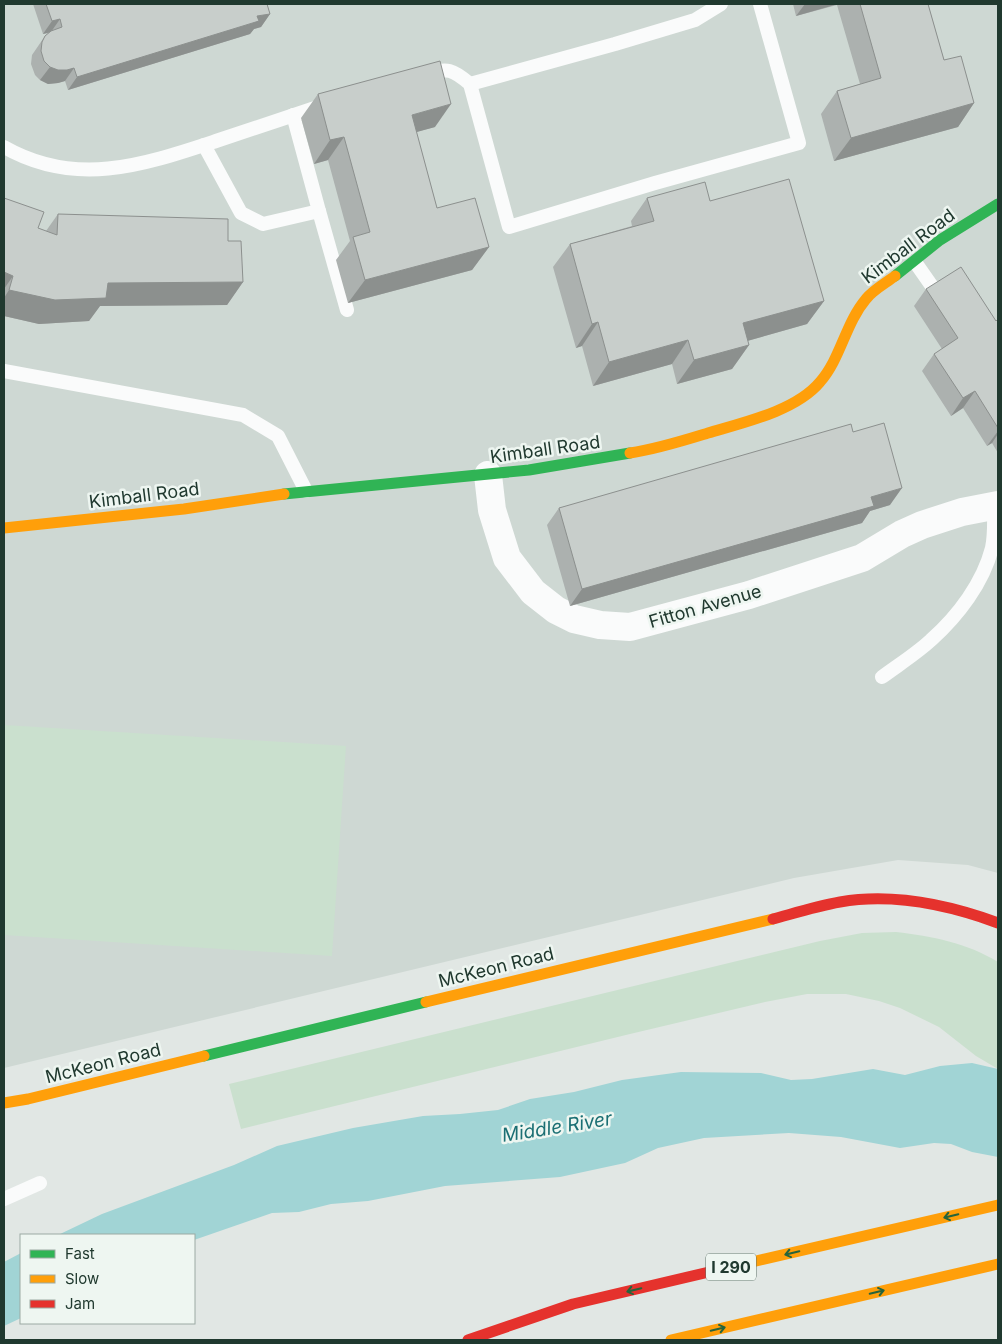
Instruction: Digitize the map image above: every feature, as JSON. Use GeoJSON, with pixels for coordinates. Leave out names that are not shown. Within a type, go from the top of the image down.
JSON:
{"type":"FeatureCollection","features":[{"type":"Feature","properties":{"kind":"main road","name":"Kimball Road"},"geometry":{"type":"LineString","coordinates":[[4,528],[184,509],[306,490],[488,475],[580,462],[651,450],[756,419],[786,408],[802,399],[820,383],[835,362],[850,326],[865,300],[940,240],[998,204]]}},
{"type":"Feature","properties":{"kind":"main road","name":"McKeon Road"},"geometry":{"type":"LineString","coordinates":[[4,1103],[841,902],[890,899],[920,901],[976,914],[998,924]]}},
{"type":"Feature","properties":{"kind":"main road","name":"I 290"},"geometry":{"type":"LineString","coordinates":[[468,1340],[573,1304],[998,1205]]}},
{"type":"Feature","properties":{"kind":"main road"},"geometry":{"type":"LineString","coordinates":[[671,1340],[998,1264]]}},
{"type":"Feature","properties":{"kind":"street","name":"Fitton Avenue"},"geometry":{"type":"LineString","coordinates":[[488,475],[495,524],[507,558],[533,592],[556,610],[574,619],[600,625],[630,627],[749,595],[862,558],[902,534],[922,525],[962,512],[996,506]]}},
{"type":"Feature","properties":{"kind":"lane"},"geometry":{"type":"LineString","coordinates":[[470,84],[695,20],[721,4]]}},
{"type":"Feature","properties":{"kind":"lane"},"geometry":{"type":"LineString","coordinates":[[412,78],[447,70],[457,72],[470,84],[509,227],[655,183],[799,143],[760,4]]}},
{"type":"Feature","properties":{"kind":"lane"},"geometry":{"type":"LineString","coordinates":[[4,147],[14,153],[46,165],[73,170],[106,170],[146,162],[204,145],[340,99]]}},
{"type":"Feature","properties":{"kind":"lane"},"geometry":{"type":"LineString","coordinates":[[293,115],[347,310]]}},
{"type":"Feature","properties":{"kind":"lane"},"geometry":{"type":"LineString","coordinates":[[204,145],[241,213],[263,224],[319,211]]}},
{"type":"Feature","properties":{"kind":"lane"},"geometry":{"type":"LineString","coordinates":[[914,262],[936,292]]}},
{"type":"Feature","properties":{"kind":"lane"},"geometry":{"type":"LineString","coordinates":[[4,370],[242,414],[278,436],[306,490]]}},
{"type":"Feature","properties":{"kind":"lane"},"geometry":{"type":"LineString","coordinates":[[882,677],[931,640],[970,595],[982,575],[992,548],[996,506]]}},
{"type":"Feature","properties":{"kind":"lane"},"geometry":{"type":"LineString","coordinates":[[4,1199],[40,1183]]}},
{"type":"Feature","properties":{"kind":"shaded area"},"geometry":{"type":"Polygon","coordinates":[[[4,4],[998,4],[998,873],[968,865],[898,860],[794,878],[4,1068],[4,4]]]}},
{"type":"Feature","properties":{"kind":"green space"},"geometry":{"type":"Polygon","coordinates":[[[4,725],[346,746],[332,956],[4,935],[4,725]]]}},
{"type":"Feature","properties":{"kind":"green space"},"geometry":{"type":"Polygon","coordinates":[[[896,932],[949,941],[986,955],[998,962],[998,1069],[976,1056],[939,1027],[900,1008],[879,1001],[846,994],[807,994],[630,1034],[241,1129],[229,1084],[820,941],[862,933],[896,932]]]}},
{"type":"Feature","properties":{"kind":"water","name":"Middle River"},"geometry":{"type":"Polygon","coordinates":[[[972,1063],[998,1069],[998,1157],[972,1152],[951,1144],[934,1143],[900,1148],[841,1137],[789,1133],[704,1138],[658,1148],[625,1163],[560,1177],[445,1186],[368,1201],[331,1204],[299,1212],[272,1213],[195,1240],[195,1234],[60,1234],[102,1214],[234,1165],[277,1146],[353,1128],[423,1116],[498,1110],[530,1099],[574,1092],[622,1080],[681,1072],[761,1073],[791,1080],[812,1079],[873,1069],[905,1075],[940,1066],[972,1063]]]}},
{"type":"Feature","properties":{"kind":"water"},"geometry":{"type":"Polygon","coordinates":[[[20,1254],[20,1318],[4,1326],[4,1262],[20,1254]]]}},
{"type":"Feature","properties":{"kind":"building"},"geometry":{"type":"Polygon","coordinates":[[[46,4],[267,4],[270,14],[257,16],[259,21],[77,77],[74,68],[58,70],[50,67],[44,61],[41,51],[45,36],[51,31],[62,27],[60,19],[52,21],[46,4]]]}},
{"type":"Feature","properties":{"kind":"building"},"geometry":{"type":"Polygon","coordinates":[[[860,4],[928,4],[944,60],[961,56],[974,103],[851,138],[837,91],[881,78],[860,4]]]}},
{"type":"Feature","properties":{"kind":"building"},"geometry":{"type":"Polygon","coordinates":[[[440,61],[451,104],[412,115],[437,208],[475,198],[489,247],[365,280],[353,237],[370,232],[344,137],[330,140],[318,94],[440,61]]]}},
{"type":"Feature","properties":{"kind":"building"},"geometry":{"type":"Polygon","coordinates":[[[789,179],[824,301],[743,323],[749,345],[694,360],[688,340],[609,362],[598,322],[592,324],[570,244],[654,221],[647,198],[705,182],[710,201],[789,179]]]}},
{"type":"Feature","properties":{"kind":"building"},"geometry":{"type":"Polygon","coordinates":[[[4,198],[44,212],[38,228],[57,235],[58,214],[228,219],[228,241],[241,241],[243,282],[108,283],[106,298],[55,300],[9,290],[13,276],[4,272],[4,198]]]}},
{"type":"Feature","properties":{"kind":"building"},"geometry":{"type":"Polygon","coordinates":[[[961,267],[996,321],[998,319],[998,428],[975,391],[963,398],[934,354],[958,338],[926,289],[961,267]]]}},
{"type":"Feature","properties":{"kind":"building"},"geometry":{"type":"Polygon","coordinates":[[[884,423],[902,488],[871,497],[874,506],[582,589],[559,508],[851,424],[853,432],[884,423]]]}},
{"type":"Feature","properties":{"kind":"traffic: fast"},"geometry":{"type":"LineString","coordinates":[[895,276],[940,240],[998,204]]}},
{"type":"Feature","properties":{"kind":"traffic: fast"},"geometry":{"type":"LineString","coordinates":[[284,494],[529,470],[630,453]]}},
{"type":"Feature","properties":{"kind":"traffic: fast"},"geometry":{"type":"LineString","coordinates":[[204,1056],[426,1002]]}},
{"type":"Feature","properties":{"kind":"traffic: slow"},"geometry":{"type":"LineString","coordinates":[[630,453],[752,420],[768,415],[797,401],[810,392],[827,373],[853,319],[866,299],[895,276]]}},
{"type":"Feature","properties":{"kind":"traffic: slow"},"geometry":{"type":"LineString","coordinates":[[4,528],[184,509],[284,494]]}},
{"type":"Feature","properties":{"kind":"traffic: slow"},"geometry":{"type":"LineString","coordinates":[[426,1002],[773,919]]}},
{"type":"Feature","properties":{"kind":"traffic: slow"},"geometry":{"type":"LineString","coordinates":[[4,1103],[28,1099],[204,1056]]}},
{"type":"Feature","properties":{"kind":"traffic: slow"},"geometry":{"type":"LineString","coordinates":[[739,1265],[998,1205]]}},
{"type":"Feature","properties":{"kind":"traffic: slow"},"geometry":{"type":"LineString","coordinates":[[671,1340],[998,1264]]}},
{"type":"Feature","properties":{"kind":"traffic: jam"},"geometry":{"type":"LineString","coordinates":[[773,919],[840,902],[880,899],[920,902],[940,906],[998,923]]}},
{"type":"Feature","properties":{"kind":"traffic: jam"},"geometry":{"type":"LineString","coordinates":[[468,1340],[573,1304],[739,1265]]}}]}
